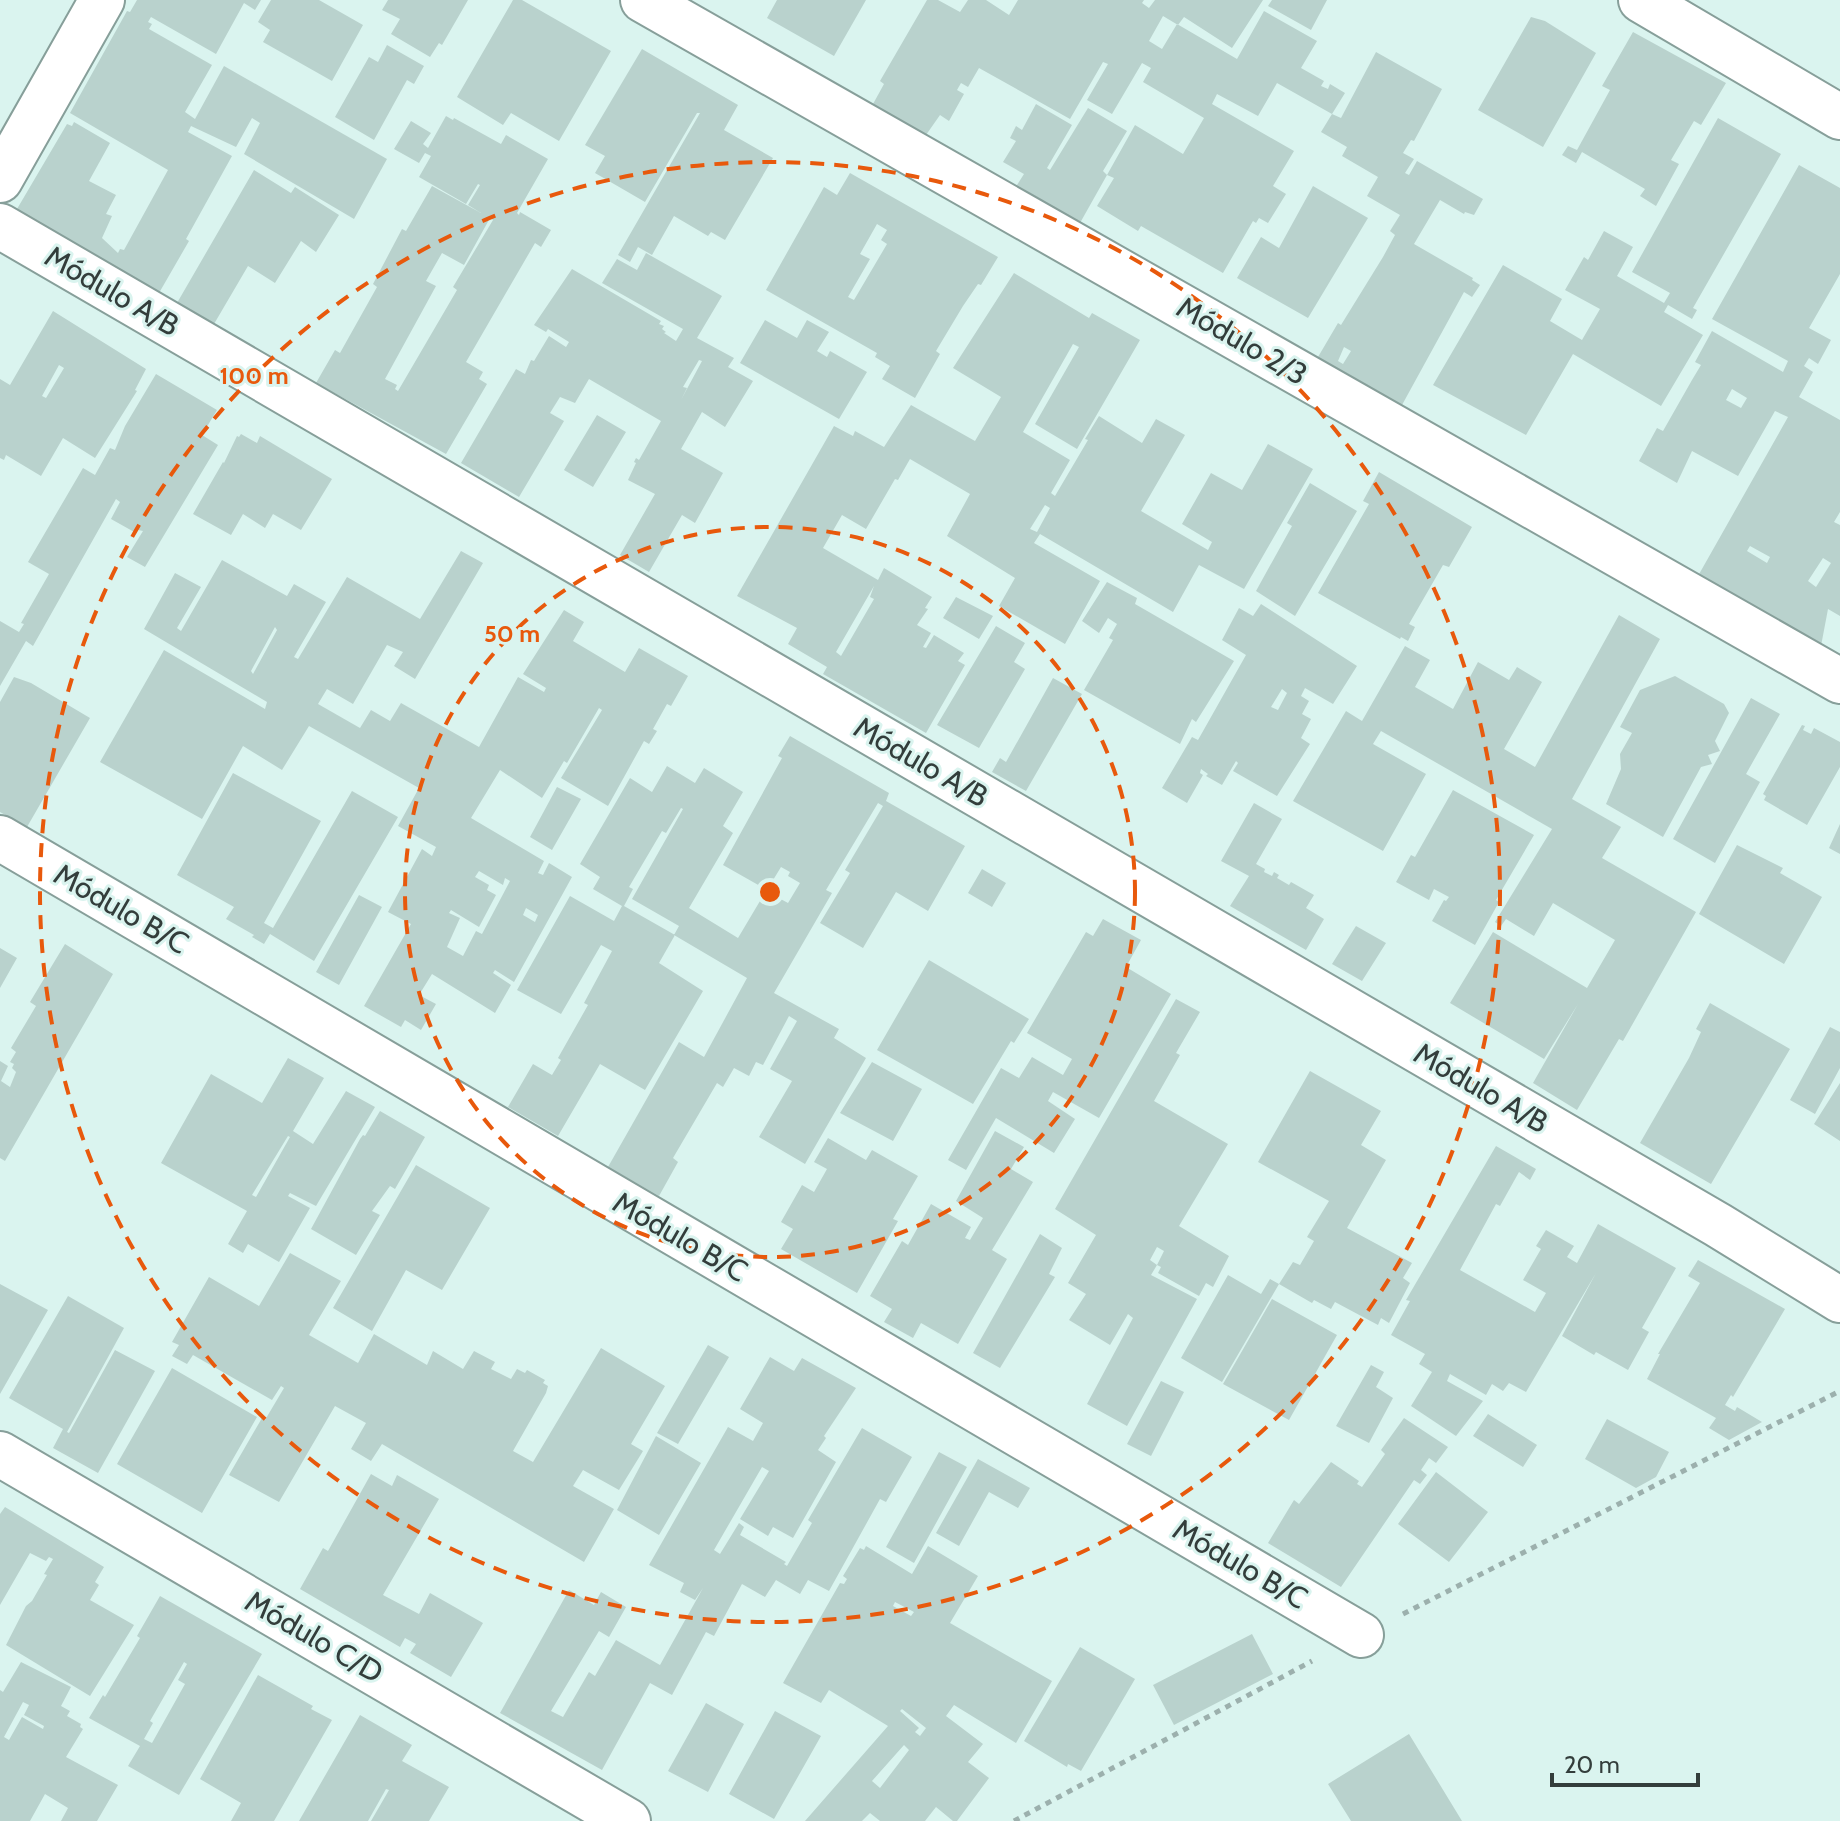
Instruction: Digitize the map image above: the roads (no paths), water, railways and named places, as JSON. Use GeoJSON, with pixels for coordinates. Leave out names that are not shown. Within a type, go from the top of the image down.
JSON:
{"type":"FeatureCollection","features":[{"type":"Feature","properties":{"kind":"street"},"geometry":{"type":"LineString","coordinates":[[0,180],[102,0]]}},
{"type":"Feature","properties":{"kind":"street","name":"Módulo 2/3"},"geometry":{"type":"LineString","coordinates":[[643,0],[1840,681]]}},
{"type":"Feature","properties":{"kind":"street"},"geometry":{"type":"LineString","coordinates":[[1641,0],[1840,117]]}},
{"type":"Feature","properties":{"kind":"street","name":"Módulo A/B"},"geometry":{"type":"LineString","coordinates":[[0,226],[1704,1217],[1840,1300]]}},
{"type":"Feature","properties":{"kind":"street","name":"Módulo B/C"},"geometry":{"type":"LineString","coordinates":[[0,838],[1361,1635]]}},
{"type":"Feature","properties":{"kind":"street","name":"Módulo C/D"},"geometry":{"type":"LineString","coordinates":[[0,1454],[628,1821]]}}]}
